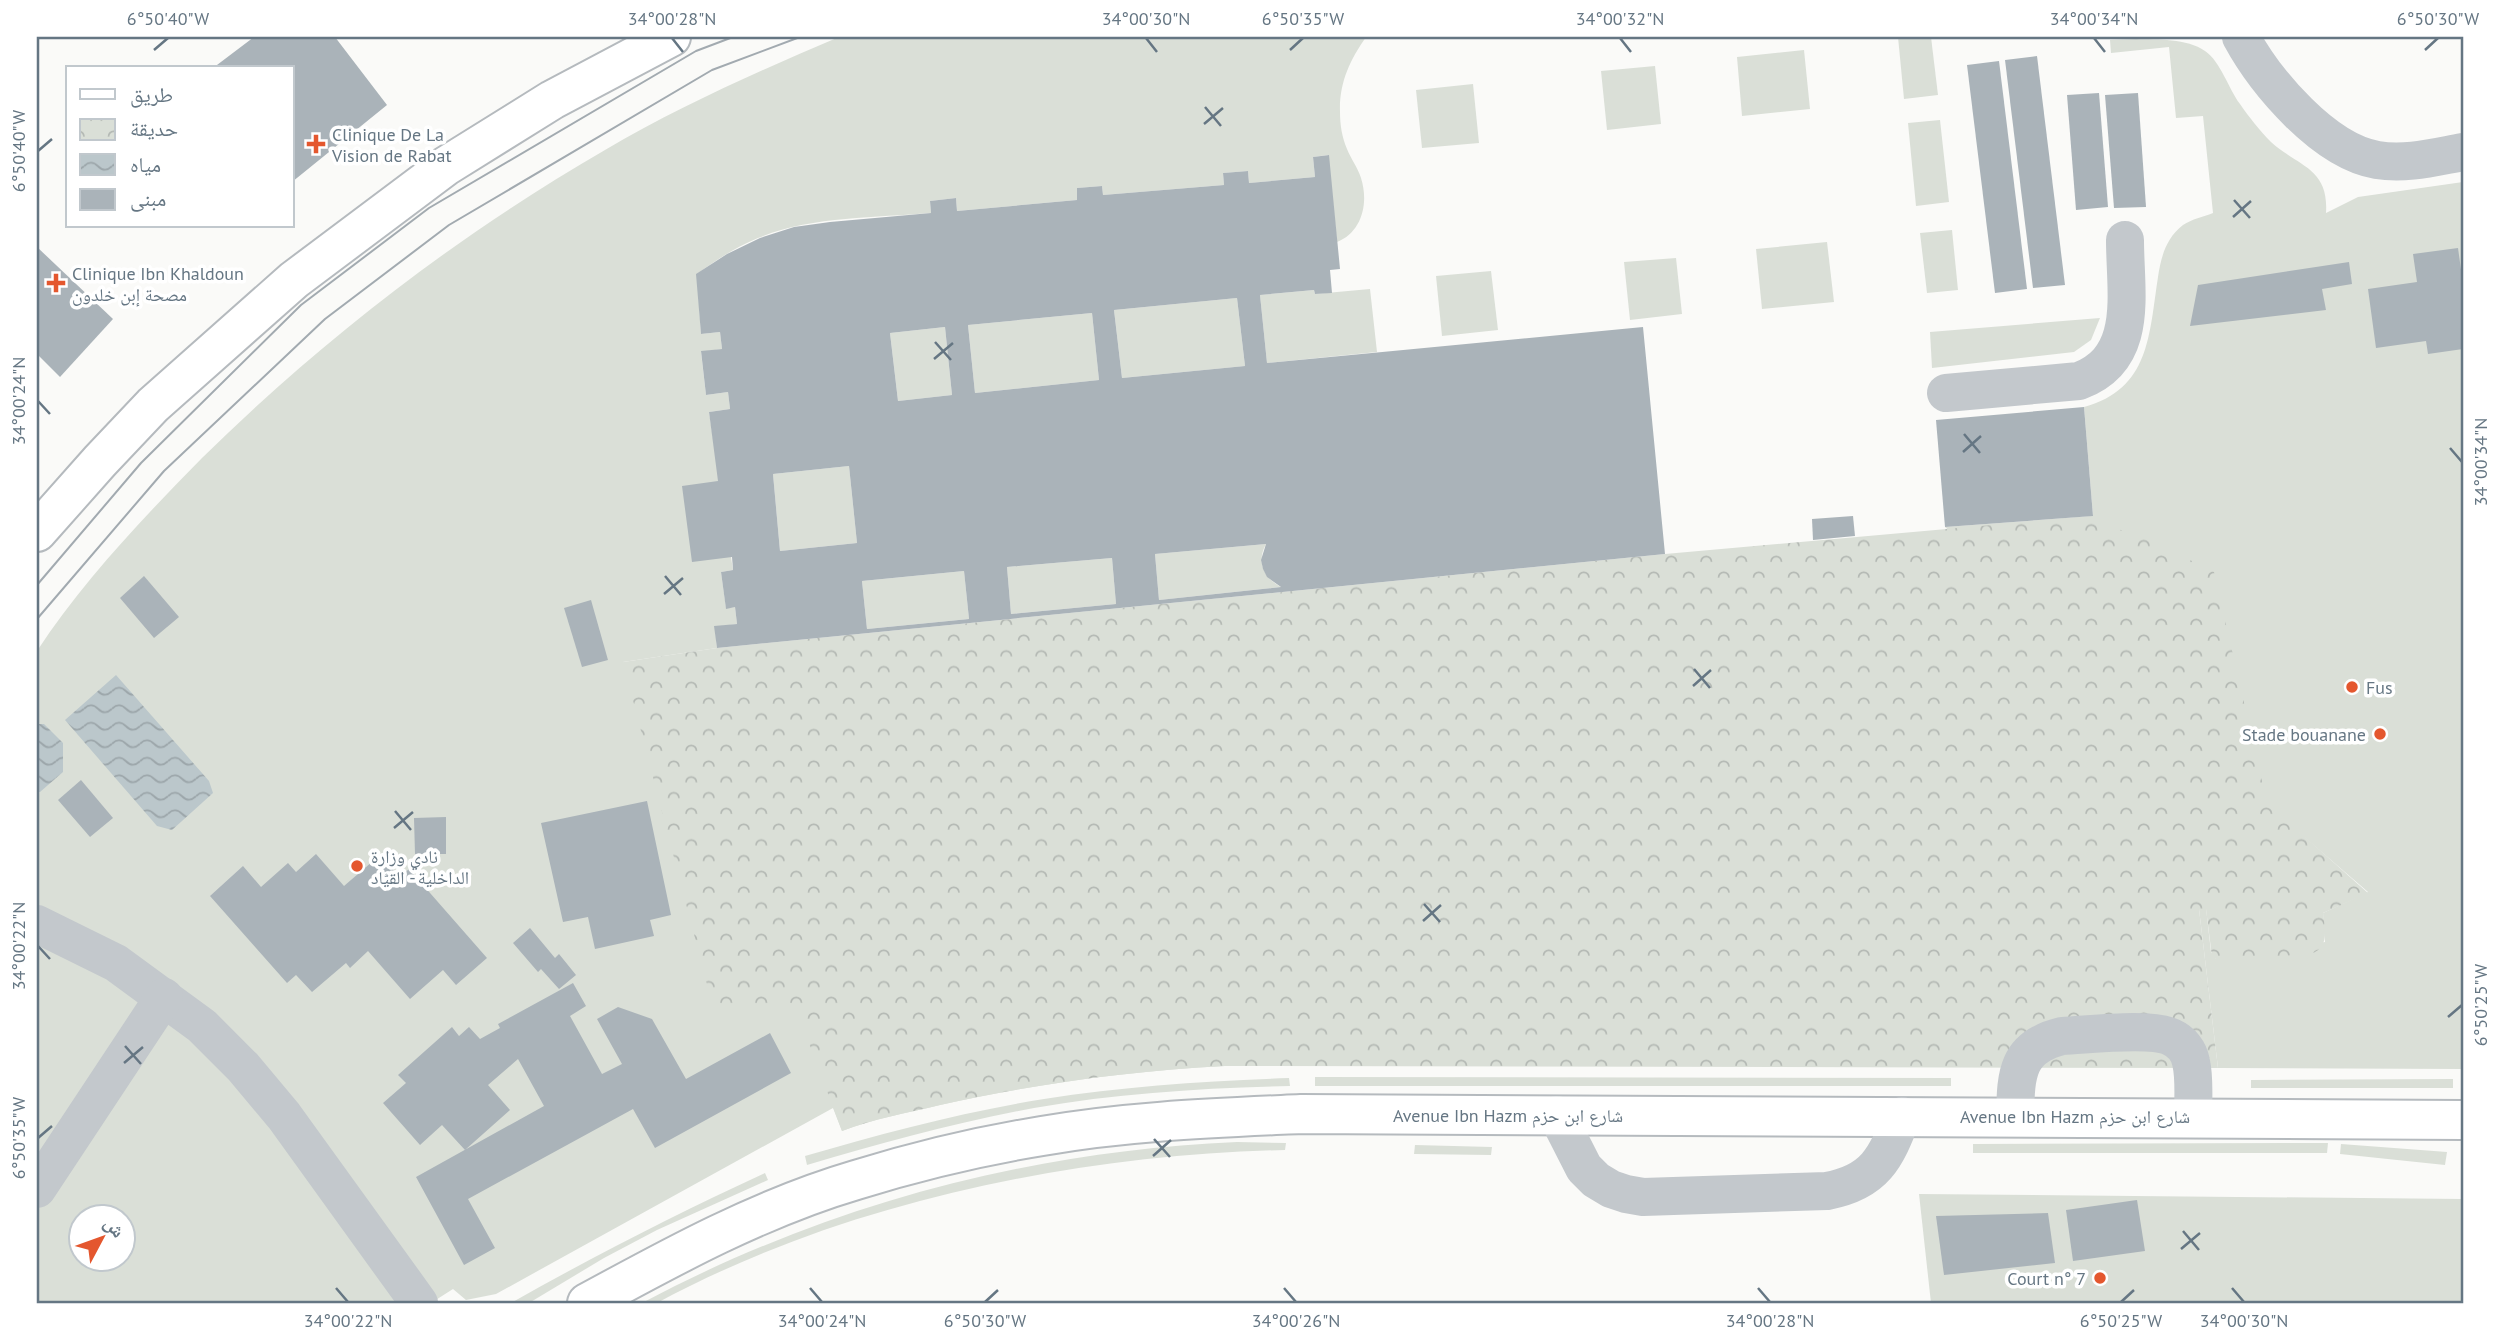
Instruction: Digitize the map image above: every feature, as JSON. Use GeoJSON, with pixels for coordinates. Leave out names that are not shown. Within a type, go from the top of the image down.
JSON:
{"type":"FeatureCollection","features":[{"type":"Feature","properties":{"kind":"main road"},"geometry":{"type":"LineString","coordinates":[[37,532],[153,405],[294,280],[446,166],[552,100],[671,37]]}},
{"type":"Feature","properties":{"kind":"main road","name":"Avenue Ibn Hazm شارع ابن حزم"},"geometry":{"type":"LineString","coordinates":[[587,1303],[681,1252],[797,1201],[855,1180],[1041,1136],[1187,1119],[1301,1114],[2463,1120]]}},
{"type":"Feature","properties":{"kind":"lane"},"geometry":{"type":"LineString","coordinates":[[2241,37],[2266,74],[2305,120],[2337,146],[2367,158],[2400,162],[2463,152]]}},
{"type":"Feature","properties":{"kind":"lane"},"geometry":{"type":"LineString","coordinates":[[1945,393],[2079,381],[2106,366],[2123,339],[2125,240]]}},
{"type":"Feature","properties":{"kind":"lane"},"geometry":{"type":"LineString","coordinates":[[37,924],[116,963],[202,1026],[284,1116],[419,1303]]}},
{"type":"Feature","properties":{"kind":"lane"},"geometry":{"type":"LineString","coordinates":[[37,1189],[164,997]]}},
{"type":"Feature","properties":{"kind":"lane"},"geometry":{"type":"LineString","coordinates":[[2015,1116],[2017,1072],[2026,1056],[2036,1046],[2062,1036],[2148,1033],[2170,1036],[2180,1042],[2187,1051],[2192,1073],[2193,1117]]}},
{"type":"Feature","properties":{"kind":"lane"},"geometry":{"type":"LineString","coordinates":[[1557,1115],[1584,1168],[1596,1180],[1618,1192],[1643,1196],[1827,1191],[1843,1188],[1858,1182],[1882,1161],[1902,1116]]}},
{"type":"Feature","properties":{"kind":"green space","name":"نادي وزارة الداخلية - القيّاد"},"geometry":{"type":"Polygon","coordinates":[[[839,37],[1366,37],[1347,72],[1340,101],[1344,140],[1361,178],[1364,207],[1358,224],[1337,242],[1328,155],[1313,157],[1315,177],[1249,183],[1248,171],[1223,173],[1224,185],[1103,195],[1102,186],[1077,188],[1077,200],[957,211],[956,198],[930,201],[931,213],[843,219],[778,231],[726,254],[697,274],[701,334],[720,332],[722,349],[701,352],[706,395],[728,392],[730,409],[709,412],[733,570],[721,572],[726,608],[735,607],[737,624],[715,627],[717,648],[623,662],[1225,1066],[1081,1079],[940,1105],[842,1131],[833,1108],[496,1294],[466,1300],[453,1289],[431,1303],[37,1303],[37,651],[94,575],[202,458],[248,414],[344,331],[445,253],[550,183],[633,134],[750,76],[839,37]]]}},
{"type":"Feature","properties":{"kind":"green space"},"geometry":{"type":"Polygon","coordinates":[[[1898,37],[1931,37],[1938,95],[1904,99],[1898,37]]]}},
{"type":"Feature","properties":{"kind":"green space"},"geometry":{"type":"Polygon","coordinates":[[[2136,39],[2190,44],[2211,56],[2240,104],[2263,133],[2317,177],[2326,198],[2326,213],[2358,197],[2463,182],[2463,1069],[2218,1068],[2199,909],[2206,908],[2211,952],[2216,959],[2325,942],[2323,913],[2368,892],[1945,527],[2093,516],[2084,407],[2106,399],[2134,373],[2148,339],[2159,270],[2168,242],[2183,225],[2213,213],[2203,116],[2176,118],[2169,47],[2111,53],[2110,40],[2136,39]]]}},
{"type":"Feature","properties":{"kind":"green space"},"geometry":{"type":"Polygon","coordinates":[[[1804,50],[1810,109],[1742,116],[1737,57],[1804,50]]]}},
{"type":"Feature","properties":{"kind":"green space"},"geometry":{"type":"Polygon","coordinates":[[[1655,66],[1661,124],[1607,130],[1601,71],[1655,66]]]}},
{"type":"Feature","properties":{"kind":"green space"},"geometry":{"type":"Polygon","coordinates":[[[1473,84],[1479,143],[1422,148],[1416,90],[1473,84]]]}},
{"type":"Feature","properties":{"kind":"green space"},"geometry":{"type":"Polygon","coordinates":[[[1940,120],[1949,202],[1916,206],[1908,123],[1940,120]]]}},
{"type":"Feature","properties":{"kind":"green space"},"geometry":{"type":"Polygon","coordinates":[[[1952,230],[1958,290],[1927,293],[1920,233],[1952,230]]]}},
{"type":"Feature","properties":{"kind":"green space"},"geometry":{"type":"Polygon","coordinates":[[[1827,242],[1834,302],[1762,309],[1756,249],[1827,242]]]}},
{"type":"Feature","properties":{"kind":"green space"},"geometry":{"type":"Polygon","coordinates":[[[1676,258],[1682,314],[1630,320],[1624,262],[1676,258]]]}},
{"type":"Feature","properties":{"kind":"green space"},"geometry":{"type":"Polygon","coordinates":[[[1491,271],[1498,330],[1442,336],[1436,276],[1491,271]]]}},
{"type":"Feature","properties":{"kind":"green space"},"geometry":{"type":"Polygon","coordinates":[[[1370,289],[1377,352],[1267,363],[1260,295],[1370,289]]]}},
{"type":"Feature","properties":{"kind":"green space"},"geometry":{"type":"Polygon","coordinates":[[[1237,298],[1245,366],[1122,378],[1114,310],[1237,298]]]}},
{"type":"Feature","properties":{"kind":"green space"},"geometry":{"type":"Polygon","coordinates":[[[1092,313],[1099,380],[975,393],[968,325],[1092,313]]]}},
{"type":"Feature","properties":{"kind":"green space"},"geometry":{"type":"Polygon","coordinates":[[[2100,318],[2091,340],[2074,352],[1932,368],[1930,332],[2100,318]]]}},
{"type":"Feature","properties":{"kind":"green space"},"geometry":{"type":"Polygon","coordinates":[[[945,327],[952,395],[898,401],[890,333],[945,327]]]}},
{"type":"Feature","properties":{"kind":"green space"},"geometry":{"type":"Polygon","coordinates":[[[849,466],[857,543],[780,551],[773,474],[849,466]]]}},
{"type":"Feature","properties":{"kind":"green space"},"geometry":{"type":"Polygon","coordinates":[[[2093,516],[2095,525],[2111,527],[2141,537],[2214,572],[2267,803],[2368,893],[2323,913],[2325,937],[2321,947],[2310,954],[2220,961],[2212,957],[2206,909],[2199,909],[2218,1068],[1225,1066],[1081,1079],[940,1105],[842,1131],[794,1003],[715,1015],[623,662],[717,648],[1665,554],[2093,516]]]}},
{"type":"Feature","properties":{"kind":"green space"},"geometry":{"type":"Polygon","coordinates":[[[1266,544],[1262,557],[1263,569],[1270,579],[1281,587],[1159,600],[1155,554],[1266,544]]]}},
{"type":"Feature","properties":{"kind":"green space"},"geometry":{"type":"Polygon","coordinates":[[[1112,558],[1116,604],[1011,614],[1007,567],[1112,558]]]}},
{"type":"Feature","properties":{"kind":"green space"},"geometry":{"type":"Polygon","coordinates":[[[964,571],[969,619],[867,629],[862,581],[964,571]]]}},
{"type":"Feature","properties":{"kind":"green space"},"geometry":{"type":"Polygon","coordinates":[[[1315,1077],[1951,1078],[1951,1086],[1315,1086],[1315,1077]]]}},
{"type":"Feature","properties":{"kind":"green space"},"geometry":{"type":"Polygon","coordinates":[[[1289,1078],[1290,1086],[1162,1092],[1066,1103],[948,1126],[807,1165],[805,1156],[924,1124],[1044,1099],[1166,1085],[1289,1078]]]}},
{"type":"Feature","properties":{"kind":"green space"},"geometry":{"type":"Polygon","coordinates":[[[2453,1079],[2453,1088],[2251,1088],[2251,1080],[2453,1079]]]}},
{"type":"Feature","properties":{"kind":"green space"},"geometry":{"type":"Polygon","coordinates":[[[1237,1142],[1286,1143],[1285,1150],[1124,1162],[962,1190],[804,1237],[729,1268],[657,1303],[642,1303],[712,1268],[783,1238],[856,1211],[931,1189],[1082,1157],[1159,1147],[1237,1142]]]}},
{"type":"Feature","properties":{"kind":"green space"},"geometry":{"type":"Polygon","coordinates":[[[2328,1143],[2327,1153],[1973,1153],[1973,1144],[2328,1143]]]}},
{"type":"Feature","properties":{"kind":"green space"},"geometry":{"type":"Polygon","coordinates":[[[2341,1144],[2447,1152],[2445,1165],[2340,1154],[2341,1144]]]}},
{"type":"Feature","properties":{"kind":"green space"},"geometry":{"type":"Polygon","coordinates":[[[1415,1145],[1492,1147],[1491,1155],[1414,1154],[1415,1145]]]}},
{"type":"Feature","properties":{"kind":"green space"},"geometry":{"type":"Polygon","coordinates":[[[765,1173],[768,1180],[657,1230],[529,1303],[511,1303],[636,1235],[765,1173]]]}},
{"type":"Feature","properties":{"kind":"green space"},"geometry":{"type":"Polygon","coordinates":[[[1919,1194],[2463,1199],[2463,1303],[1931,1303],[1919,1194]]]}},
{"type":"Feature","properties":{"kind":"water"},"geometry":{"type":"Polygon","coordinates":[[[116,675],[209,781],[213,793],[172,830],[157,826],[65,720],[116,675]]]}},
{"type":"Feature","properties":{"kind":"water"},"geometry":{"type":"Polygon","coordinates":[[[37,724],[44,724],[63,743],[63,772],[40,792],[37,792],[37,724]]]}},
{"type":"Feature","properties":{"kind":"building","name":"Clinique De La Vision de Rabat"},"geometry":{"type":"Polygon","coordinates":[[[254,37],[335,37],[387,105],[294,180],[294,66],[216,66],[254,37]]]}},
{"type":"Feature","properties":{"kind":"building"},"geometry":{"type":"Polygon","coordinates":[[[2037,56],[2065,285],[2033,288],[2005,60],[2037,56]]]}},
{"type":"Feature","properties":{"kind":"building"},"geometry":{"type":"Polygon","coordinates":[[[1999,61],[2027,289],[1995,293],[1967,65],[1999,61]]]}},
{"type":"Feature","properties":{"kind":"building"},"geometry":{"type":"Polygon","coordinates":[[[2099,93],[2108,207],[2076,210],[2067,95],[2099,93]]]}},
{"type":"Feature","properties":{"kind":"building"},"geometry":{"type":"Polygon","coordinates":[[[2138,93],[2146,207],[2114,208],[2105,95],[2138,93]]]}},
{"type":"Feature","properties":{"kind":"building"},"geometry":{"type":"Polygon","coordinates":[[[1329,155],[1340,269],[1330,270],[1332,293],[1315,294],[1314,290],[1260,295],[1267,363],[1643,327],[1665,554],[717,648],[714,626],[737,624],[735,607],[726,609],[721,572],[733,570],[732,557],[692,562],[682,486],[718,481],[709,412],[730,409],[728,392],[706,395],[701,351],[722,349],[720,332],[701,334],[696,274],[727,254],[760,238],[794,227],[931,213],[930,201],[956,198],[957,211],[1077,200],[1077,188],[1102,186],[1103,195],[1224,185],[1223,173],[1248,171],[1249,183],[1315,177],[1313,157],[1329,155]],[[1237,298],[1114,310],[1122,378],[1245,366],[1237,298]],[[1092,313],[968,325],[975,393],[1099,380],[1092,313]],[[945,327],[890,333],[898,401],[952,395],[945,327]],[[849,466],[773,474],[780,551],[857,543],[849,466]],[[1266,544],[1155,554],[1159,600],[1281,587],[1267,577],[1263,569],[1261,560],[1266,544]],[[1112,558],[1007,567],[1011,614],[1116,604],[1112,558]],[[964,571],[862,581],[867,629],[969,619],[964,571]]]}},
{"type":"Feature","properties":{"kind":"building","name":"Clinique Ibn Khaldoun مصحة إبن خلدون"},"geometry":{"type":"Polygon","coordinates":[[[37,247],[113,319],[60,377],[37,354],[37,247]]]}},
{"type":"Feature","properties":{"kind":"building"},"geometry":{"type":"Polygon","coordinates":[[[2458,248],[2463,284],[2463,349],[2428,354],[2426,341],[2376,348],[2368,289],[2417,282],[2413,254],[2458,248]]]}},
{"type":"Feature","properties":{"kind":"building"},"geometry":{"type":"Polygon","coordinates":[[[2349,262],[2352,284],[2322,289],[2326,310],[2190,326],[2198,285],[2349,262]]]}},
{"type":"Feature","properties":{"kind":"building"},"geometry":{"type":"Polygon","coordinates":[[[2084,407],[2093,516],[1945,527],[1936,420],[2084,407]]]}},
{"type":"Feature","properties":{"kind":"building"},"geometry":{"type":"Polygon","coordinates":[[[1853,516],[1855,536],[1813,540],[1812,519],[1853,516]]]}},
{"type":"Feature","properties":{"kind":"building"},"geometry":{"type":"Polygon","coordinates":[[[144,576],[179,617],[154,638],[120,598],[144,576]]]}},
{"type":"Feature","properties":{"kind":"building"},"geometry":{"type":"Polygon","coordinates":[[[591,600],[608,660],[582,667],[564,608],[591,600]]]}},
{"type":"Feature","properties":{"kind":"building"},"geometry":{"type":"Polygon","coordinates":[[[81,780],[113,818],[90,837],[58,800],[81,780]]]}},
{"type":"Feature","properties":{"kind":"building"},"geometry":{"type":"Polygon","coordinates":[[[647,801],[671,915],[650,920],[654,936],[595,949],[588,917],[563,922],[541,823],[647,801]]]}},
{"type":"Feature","properties":{"kind":"building"},"geometry":{"type":"Polygon","coordinates":[[[446,817],[446,854],[415,854],[414,818],[446,817]]]}},
{"type":"Feature","properties":{"kind":"building"},"geometry":{"type":"Polygon","coordinates":[[[316,854],[344,886],[380,855],[400,877],[409,869],[487,958],[456,985],[443,970],[410,999],[368,951],[350,968],[346,963],[312,992],[296,975],[287,983],[210,896],[243,866],[261,887],[288,863],[296,872],[316,854]]]}},
{"type":"Feature","properties":{"kind":"building"},"geometry":{"type":"Polygon","coordinates":[[[530,928],[555,958],[559,954],[576,975],[559,989],[541,969],[538,972],[513,943],[530,928]]]}},
{"type":"Feature","properties":{"kind":"building"},"geometry":{"type":"Polygon","coordinates":[[[573,983],[586,1006],[570,1016],[602,1074],[622,1064],[597,1019],[618,1007],[652,1019],[686,1079],[770,1033],[791,1073],[655,1148],[633,1109],[468,1199],[495,1248],[464,1265],[416,1177],[465,1150],[442,1125],[420,1145],[383,1103],[406,1083],[398,1075],[452,1027],[459,1036],[469,1027],[480,1039],[500,1028],[498,1024],[573,983]],[[518,1059],[488,1085],[510,1110],[466,1150],[544,1106],[518,1059]]]}},
{"type":"Feature","properties":{"kind":"building"},"geometry":{"type":"Polygon","coordinates":[[[2137,1200],[2145,1251],[2073,1261],[2066,1210],[2137,1200]]]}},
{"type":"Feature","properties":{"kind":"building"},"geometry":{"type":"Polygon","coordinates":[[[2048,1213],[2055,1263],[1944,1275],[1936,1216],[2048,1213]]]}},
{"type":"Feature","properties":{"kind":"tram line"},"geometry":{"type":"LineString","coordinates":[[37,585],[141,463],[301,305],[429,208],[696,51],[733,37]]}},
{"type":"Feature","properties":{"kind":"tram line"},"geometry":{"type":"LineString","coordinates":[[37,619],[164,471],[325,319],[449,225],[712,70],[800,37]]}},
{"type":"Feature","properties":{"kind":"place","name":"Clinique De La Vision de Rabat"},"geometry":{"type":"Point","coordinates":[316,144]}},
{"type":"Feature","properties":{"kind":"place","name":"Clinique Ibn Khaldoun مصحة إبن خلدون"},"geometry":{"type":"Point","coordinates":[56,283]}},
{"type":"Feature","properties":{"kind":"place","name":"Fus"},"geometry":{"type":"Point","coordinates":[2352,687]}},
{"type":"Feature","properties":{"kind":"place","name":"Stade bouanane"},"geometry":{"type":"Point","coordinates":[2380,734]}},
{"type":"Feature","properties":{"kind":"place","name":"نادي وزارة الداخلية - القيّاد"},"geometry":{"type":"Point","coordinates":[357,866]}},
{"type":"Feature","properties":{"kind":"place","name":"Court n° 7"},"geometry":{"type":"Point","coordinates":[2100,1278]}}]}
